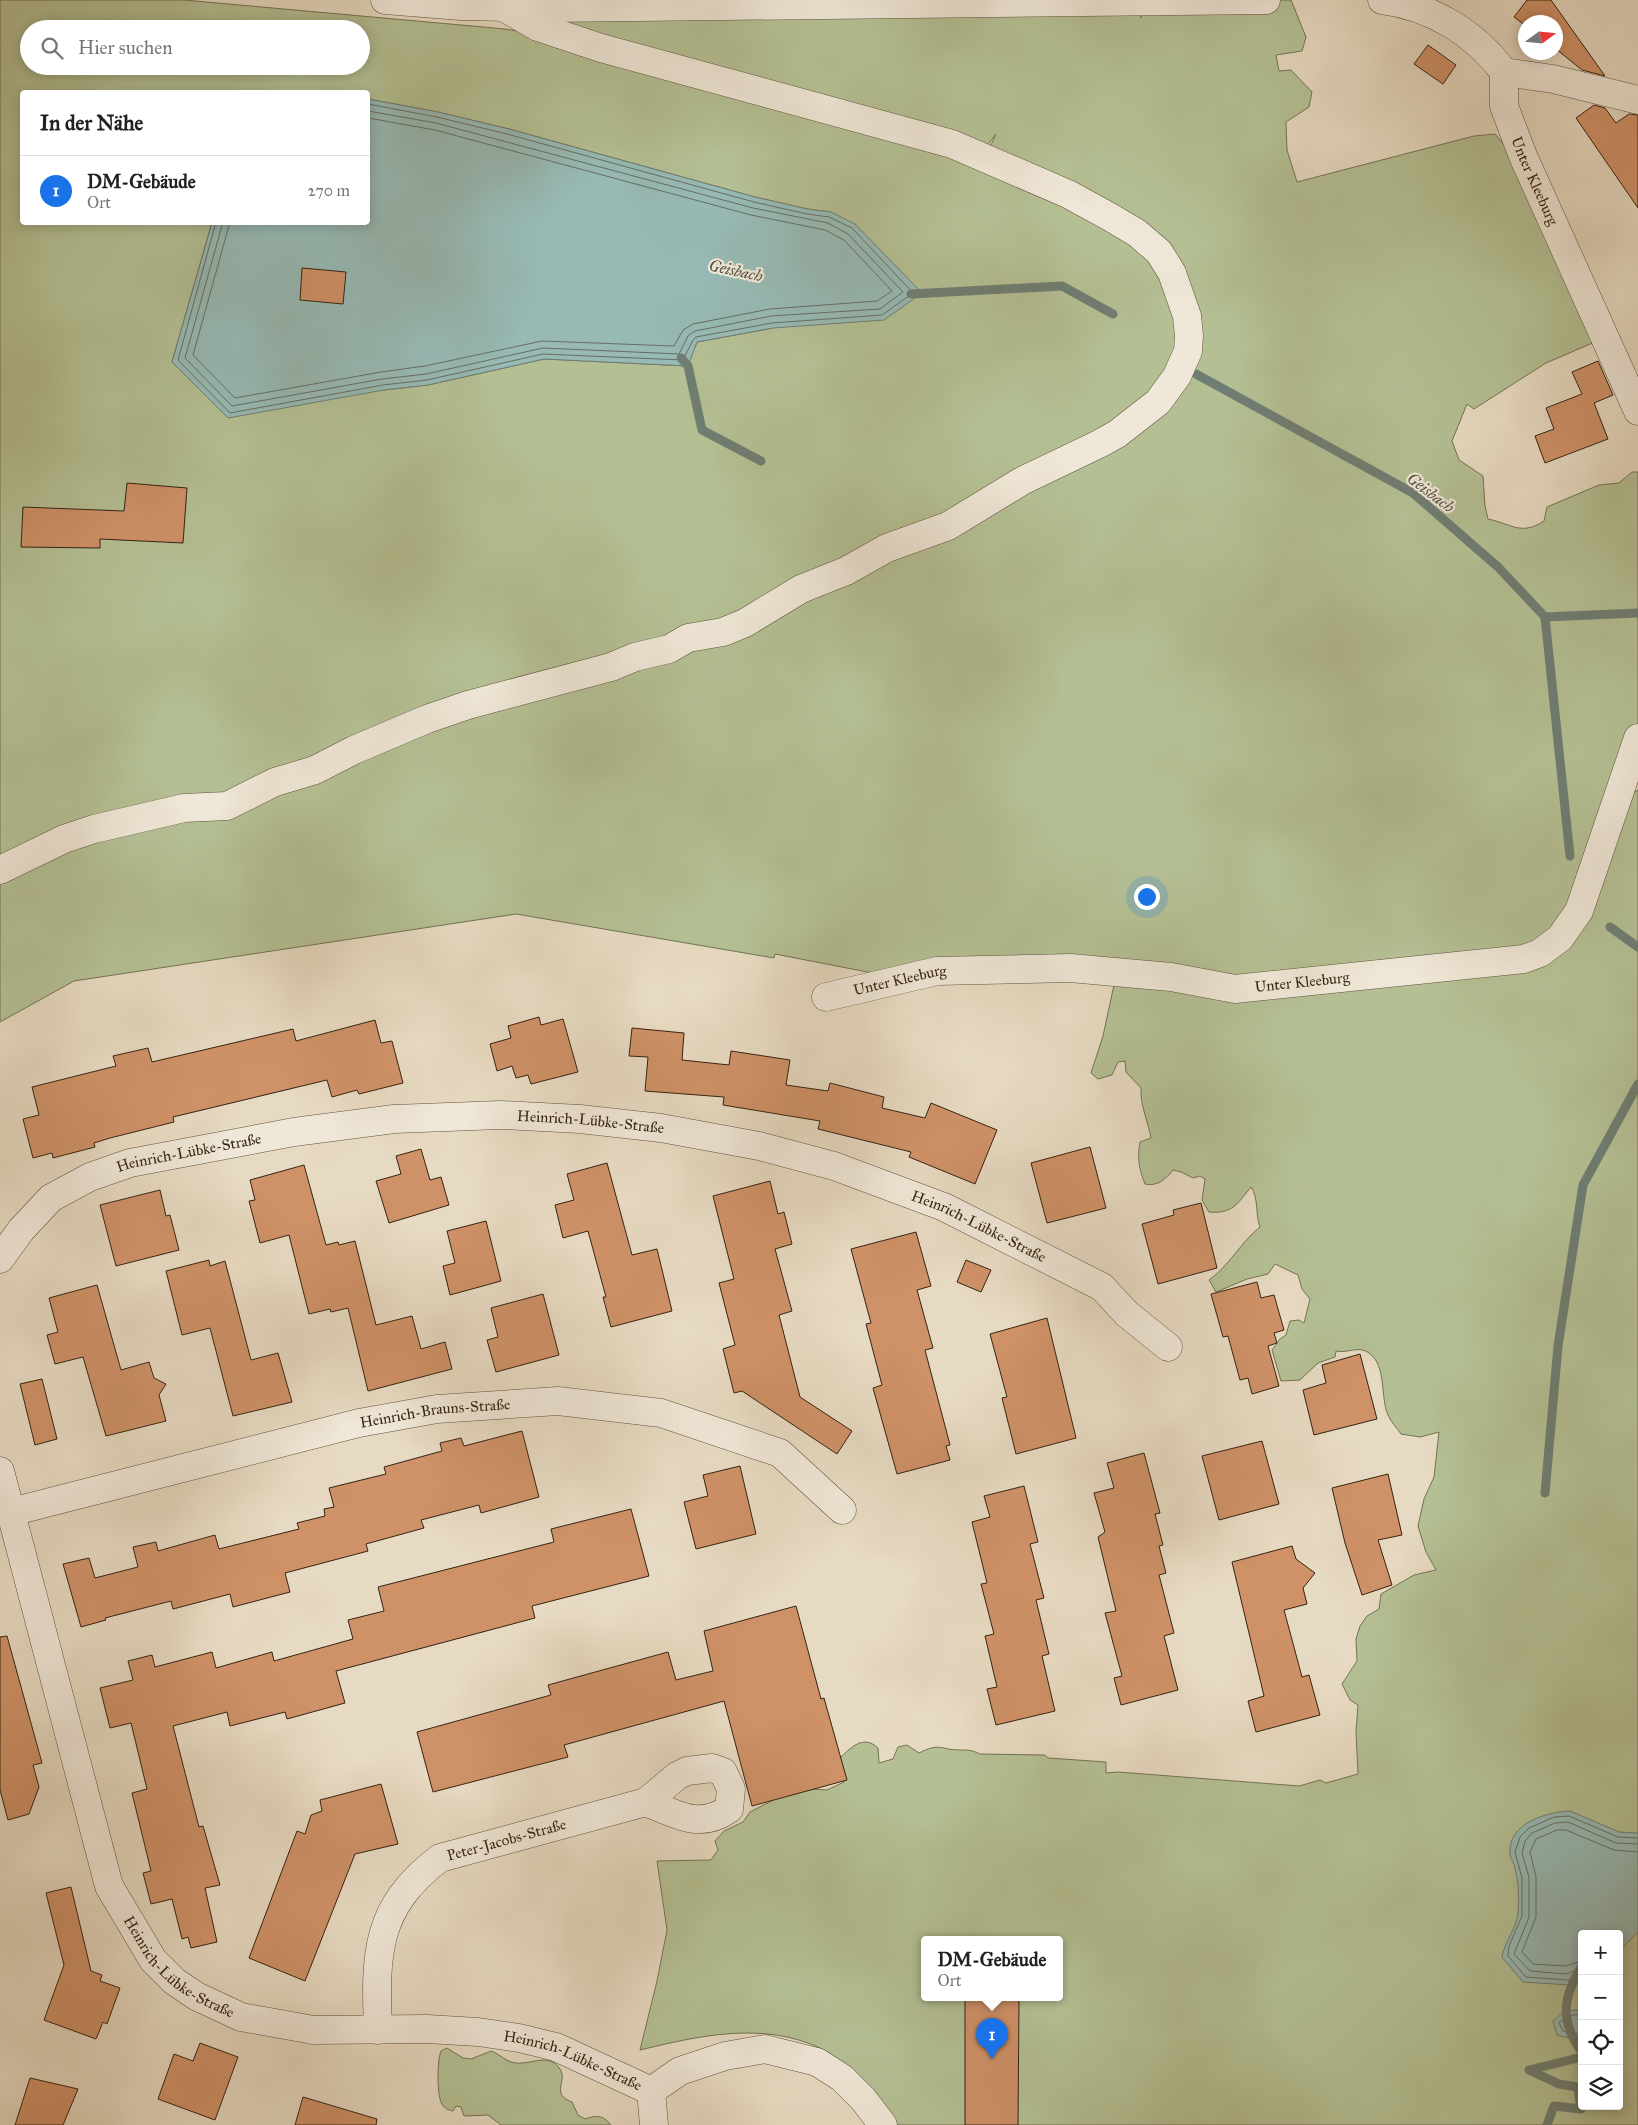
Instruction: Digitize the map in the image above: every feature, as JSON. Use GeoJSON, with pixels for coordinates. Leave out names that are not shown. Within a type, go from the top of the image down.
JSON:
{"type":"FeatureCollection","features":[{"type":"Feature","properties":{"kind":"street"},"geometry":{"type":"LineString","coordinates":[[386,0],[505,8],[1266,0]]}},
{"type":"Feature","properties":{"kind":"street"},"geometry":{"type":"LineString","coordinates":[[1382,0],[1399,2],[1448,21],[1492,57],[1504,72],[1554,79],[1638,100]]}},
{"type":"Feature","properties":{"kind":"street"},"geometry":{"type":"LineString","coordinates":[[0,870],[64,839],[94,828],[184,808],[227,806],[275,782],[314,770],[427,719],[468,705],[611,667],[635,657],[669,650],[688,638],[723,632],[745,623],[801,589],[846,571],[887,548],[948,526],[1022,481],[1099,444],[1116,434],[1158,402],[1177,376],[1188,351],[1189,336],[1186,316],[1172,273],[1160,252],[1137,233],[1068,194],[952,144],[601,48],[538,27],[505,8]]}},
{"type":"Feature","properties":{"kind":"street","name":"Unter Kleeburg"},"geometry":{"type":"LineString","coordinates":[[1504,72],[1504,106],[1523,156],[1638,411]]}},
{"type":"Feature","properties":{"kind":"street","name":"Unter Kleeburg"},"geometry":{"type":"LineString","coordinates":[[826,997],[937,971],[1070,968],[1171,977],[1235,989],[1524,959],[1540,953],[1560,938],[1579,911],[1638,738]]}},
{"type":"Feature","properties":{"kind":"street","name":"Heinrich-Lübke-Straße"},"geometry":{"type":"LineString","coordinates":[[0,1259],[21,1230],[51,1198],[90,1177],[130,1163],[294,1132],[394,1119],[501,1114],[580,1119],[661,1128],[759,1146],[834,1166],[944,1207],[1102,1287],[1127,1314],[1168,1347]]}},
{"type":"Feature","properties":{"kind":"street","name":"Heinrich-Brauns-Straße"},"geometry":{"type":"LineString","coordinates":[[10,1512],[359,1423],[437,1409],[558,1401],[661,1413],[780,1453],[842,1510]]}},
{"type":"Feature","properties":{"kind":"street","name":"Heinrich-Lübke-Straße"},"geometry":{"type":"LineString","coordinates":[[0,1471],[109,1886],[153,1960],[174,1981],[196,1996],[242,2017],[313,2030],[427,2029],[478,2032],[519,2038],[556,2047],[651,2091],[654,2125]]}},
{"type":"Feature","properties":{"kind":"street","name":"Peter-Jacobs-Straße"},"geometry":{"type":"LineString","coordinates":[[378,2030],[377,1991],[384,1932],[397,1901],[422,1872],[440,1858],[646,1802]]}},
{"type":"Feature","properties":{"kind":"street"},"geometry":{"type":"LineString","coordinates":[[651,2091],[680,2071],[725,2056],[765,2049],[817,2062],[842,2078],[863,2099],[883,2125]]}},
{"type":"Feature","properties":{"kind":"green space"},"geometry":{"type":"Polygon","coordinates":[[[0,0],[184,0],[505,29],[564,39],[984,160],[996,134],[986,147],[562,31],[562,18],[1141,12],[1141,18],[1144,0],[1291,0],[1306,37],[1302,51],[1276,55],[1279,71],[1291,70],[1312,92],[1309,107],[1286,122],[1287,150],[1297,182],[1474,136],[1495,134],[1511,153],[1595,342],[1546,363],[1474,409],[1467,404],[1452,441],[1459,460],[1483,476],[1488,519],[1516,528],[1529,528],[1544,521],[1547,507],[1599,485],[1619,483],[1632,472],[1638,472],[1638,765],[1625,798],[1638,790],[1638,2125],[897,2125],[881,2100],[860,2079],[827,2052],[798,2040],[776,2035],[730,2034],[684,2040],[640,2050],[667,1930],[657,1861],[711,1860],[718,1850],[715,1841],[724,1831],[743,1822],[750,1812],[777,1798],[812,1789],[827,1790],[844,1782],[841,1777],[838,1760],[851,1748],[861,1743],[867,1742],[878,1748],[879,1763],[893,1759],[898,1747],[907,1745],[919,1753],[940,1747],[953,1750],[970,1750],[980,1754],[1045,1755],[1048,1758],[1106,1762],[1106,1773],[1118,1772],[1299,1786],[1320,1780],[1326,1783],[1358,1774],[1356,1731],[1358,1705],[1350,1700],[1342,1684],[1357,1661],[1356,1639],[1360,1626],[1367,1616],[1379,1609],[1381,1594],[1414,1575],[1436,1570],[1426,1552],[1418,1526],[1424,1499],[1434,1477],[1439,1432],[1420,1437],[1401,1434],[1388,1415],[1381,1374],[1375,1359],[1365,1351],[1336,1351],[1335,1357],[1318,1363],[1300,1380],[1281,1381],[1272,1350],[1280,1339],[1286,1335],[1290,1321],[1299,1320],[1304,1323],[1310,1299],[1302,1289],[1298,1275],[1275,1264],[1268,1274],[1247,1279],[1216,1292],[1209,1280],[1223,1268],[1260,1227],[1255,1196],[1251,1187],[1234,1207],[1224,1211],[1209,1212],[1202,1200],[1205,1179],[1200,1176],[1193,1178],[1173,1170],[1161,1182],[1145,1184],[1139,1163],[1139,1148],[1140,1142],[1151,1138],[1143,1107],[1141,1088],[1126,1072],[1125,1061],[1118,1062],[1112,1075],[1098,1079],[1091,1073],[1103,1036],[1117,971],[888,976],[775,954],[774,958],[516,914],[74,981],[0,1022],[0,0]],[[20,90],[20,225],[211,225],[172,362],[384,390],[428,385],[544,359],[687,366],[697,342],[773,328],[831,212],[807,209],[755,197],[509,129],[438,112],[370,99],[370,90],[20,90]]]}},
{"type":"Feature","properties":{"kind":"green space"},"geometry":{"type":"Polygon","coordinates":[[[447,2048],[463,2058],[471,2059],[491,2051],[516,2063],[539,2060],[550,2061],[560,2069],[562,2074],[562,2095],[565,2099],[572,2102],[578,2115],[585,2119],[600,2117],[611,2125],[501,2125],[488,2115],[464,2116],[461,2107],[456,2106],[453,2111],[448,2109],[441,2102],[438,2076],[441,2051],[447,2048]]]}},
{"type":"Feature","properties":{"kind":"water"},"geometry":{"type":"Polygon","coordinates":[[[370,99],[438,112],[509,129],[755,197],[807,209],[831,212],[855,224],[922,293],[884,320],[773,328],[697,342],[688,366],[544,359],[428,385],[384,390],[228,418],[172,362],[211,225],[370,225],[370,99]]]}},
{"type":"Feature","properties":{"kind":"water"},"geometry":{"type":"Polygon","coordinates":[[[1570,1811],[1619,1832],[1638,1833],[1638,1932],[1623,1947],[1623,1930],[1578,1930],[1578,1980],[1570,1985],[1523,1982],[1502,1957],[1518,1914],[1518,1885],[1510,1855],[1511,1843],[1515,1834],[1531,1821],[1570,1811]]]}},
{"type":"Feature","properties":{"kind":"water"},"geometry":{"type":"Polygon","coordinates":[[[1578,2010],[1578,2037],[1572,2039],[1557,2035],[1553,2021],[1565,2011],[1578,2010]]]}},
{"type":"Feature","properties":{"kind":"building"},"geometry":{"type":"Polygon","coordinates":[[[1527,0],[1551,0],[1562,15],[1518,15],[1518,20],[1514,17],[1527,0]]]}},
{"type":"Feature","properties":{"kind":"building"},"geometry":{"type":"Polygon","coordinates":[[[1563,17],[1605,76],[1582,70],[1563,55],[1563,17]]]}},
{"type":"Feature","properties":{"kind":"building"},"geometry":{"type":"Polygon","coordinates":[[[1428,45],[1456,65],[1443,84],[1414,64],[1428,45]]]}},
{"type":"Feature","properties":{"kind":"building"},"geometry":{"type":"Polygon","coordinates":[[[1594,105],[1605,108],[1616,123],[1629,114],[1638,115],[1638,208],[1576,118],[1594,105]]]}},
{"type":"Feature","properties":{"kind":"building"},"geometry":{"type":"Polygon","coordinates":[[[302,268],[346,272],[343,304],[300,300],[302,268]]]}},
{"type":"Feature","properties":{"kind":"building"},"geometry":{"type":"Polygon","coordinates":[[[1598,361],[1613,395],[1594,403],[1608,439],[1545,463],[1535,436],[1554,429],[1546,408],[1582,394],[1572,372],[1598,361]]]}},
{"type":"Feature","properties":{"kind":"building"},"geometry":{"type":"Polygon","coordinates":[[[127,483],[187,488],[183,543],[100,539],[100,548],[21,547],[23,507],[124,511],[127,483]]]}},
{"type":"Feature","properties":{"kind":"building"},"geometry":{"type":"Polygon","coordinates":[[[539,1017],[541,1025],[563,1019],[578,1072],[531,1084],[528,1075],[516,1078],[512,1066],[497,1071],[490,1044],[511,1038],[508,1026],[539,1017]]]}},
{"type":"Feature","properties":{"kind":"building"},"geometry":{"type":"Polygon","coordinates":[[[375,1020],[381,1043],[392,1041],[403,1083],[359,1094],[357,1090],[332,1097],[327,1080],[173,1117],[174,1122],[94,1143],[95,1147],[53,1158],[52,1153],[33,1158],[23,1119],[39,1115],[32,1087],[116,1066],[113,1056],[148,1048],[152,1062],[293,1029],[296,1041],[375,1020]]]}},
{"type":"Feature","properties":{"kind":"building"},"geometry":{"type":"Polygon","coordinates":[[[632,1028],[684,1033],[682,1060],[729,1065],[731,1051],[790,1060],[786,1085],[828,1091],[830,1083],[884,1097],[882,1108],[925,1118],[931,1103],[997,1130],[975,1184],[909,1157],[911,1152],[818,1129],[820,1121],[723,1105],[724,1097],[645,1091],[648,1057],[629,1056],[632,1028]]]}},
{"type":"Feature","properties":{"kind":"building"},"geometry":{"type":"Polygon","coordinates":[[[1090,1147],[1106,1208],[1047,1223],[1031,1163],[1090,1147]]]}},
{"type":"Feature","properties":{"kind":"building"},"geometry":{"type":"Polygon","coordinates":[[[421,1149],[430,1180],[441,1177],[449,1205],[389,1223],[376,1181],[401,1174],[396,1156],[421,1149]]]}},
{"type":"Feature","properties":{"kind":"building"},"geometry":{"type":"Polygon","coordinates":[[[607,1163],[632,1255],[657,1249],[672,1311],[611,1327],[603,1297],[606,1297],[588,1231],[563,1238],[555,1205],[574,1200],[567,1174],[607,1163]]]}},
{"type":"Feature","properties":{"kind":"building"},"geometry":{"type":"Polygon","coordinates":[[[304,1165],[326,1245],[338,1242],[339,1245],[355,1241],[376,1325],[412,1316],[421,1349],[445,1342],[452,1369],[368,1391],[348,1308],[331,1312],[330,1309],[309,1314],[289,1235],[260,1243],[249,1201],[255,1200],[250,1180],[304,1165]]]}},
{"type":"Feature","properties":{"kind":"building"},"geometry":{"type":"Polygon","coordinates":[[[770,1181],[778,1214],[784,1212],[792,1244],[775,1249],[792,1311],[779,1315],[800,1397],[852,1431],[837,1454],[742,1391],[734,1393],[723,1349],[735,1345],[719,1283],[734,1279],[713,1196],[770,1181]]]}},
{"type":"Feature","properties":{"kind":"building"},"geometry":{"type":"Polygon","coordinates":[[[160,1190],[166,1216],[170,1215],[179,1250],[116,1266],[100,1205],[160,1190]]]}},
{"type":"Feature","properties":{"kind":"building"},"geometry":{"type":"Polygon","coordinates":[[[1201,1203],[1217,1268],[1158,1284],[1142,1224],[1174,1215],[1173,1210],[1201,1203]]]}},
{"type":"Feature","properties":{"kind":"building"},"geometry":{"type":"Polygon","coordinates":[[[486,1221],[501,1281],[450,1295],[443,1266],[455,1263],[447,1231],[486,1221]]]}},
{"type":"Feature","properties":{"kind":"building"},"geometry":{"type":"Polygon","coordinates":[[[916,1232],[931,1286],[917,1290],[933,1348],[925,1350],[950,1445],[946,1446],[950,1460],[897,1474],[873,1388],[882,1385],[866,1324],[871,1323],[851,1249],[916,1232]]]}},
{"type":"Feature","properties":{"kind":"building"},"geometry":{"type":"Polygon","coordinates":[[[209,1260],[210,1266],[225,1261],[251,1360],[278,1353],[292,1402],[233,1416],[210,1328],[182,1335],[166,1271],[209,1260]]]}},
{"type":"Feature","properties":{"kind":"building"},"geometry":{"type":"Polygon","coordinates":[[[966,1260],[991,1270],[981,1292],[957,1282],[966,1260]]]}},
{"type":"Feature","properties":{"kind":"building"},"geometry":{"type":"Polygon","coordinates":[[[1257,1282],[1261,1298],[1274,1295],[1284,1330],[1274,1333],[1277,1343],[1268,1346],[1279,1386],[1252,1394],[1248,1378],[1240,1380],[1228,1336],[1223,1337],[1211,1294],[1257,1282]]]}},
{"type":"Feature","properties":{"kind":"building"},"geometry":{"type":"Polygon","coordinates":[[[97,1285],[121,1370],[149,1362],[154,1378],[166,1384],[159,1395],[166,1421],[106,1436],[83,1357],[55,1364],[47,1335],[58,1332],[49,1298],[97,1285]]]}},
{"type":"Feature","properties":{"kind":"building"},"geometry":{"type":"Polygon","coordinates":[[[543,1294],[559,1355],[496,1372],[487,1340],[498,1337],[491,1308],[543,1294]]]}},
{"type":"Feature","properties":{"kind":"building"},"geometry":{"type":"Polygon","coordinates":[[[1047,1318],[1076,1438],[1016,1454],[1002,1398],[1007,1397],[990,1334],[1047,1318]]]}},
{"type":"Feature","properties":{"kind":"building"},"geometry":{"type":"Polygon","coordinates":[[[1360,1354],[1377,1419],[1314,1435],[1303,1390],[1326,1383],[1322,1365],[1360,1354]]]}},
{"type":"Feature","properties":{"kind":"building"},"geometry":{"type":"Polygon","coordinates":[[[42,1379],[57,1439],[35,1445],[20,1384],[42,1379]]]}},
{"type":"Feature","properties":{"kind":"building"},"geometry":{"type":"Polygon","coordinates":[[[522,1431],[539,1497],[481,1513],[479,1505],[421,1520],[424,1528],[366,1544],[368,1551],[285,1573],[290,1592],[233,1607],[230,1594],[173,1609],[171,1601],[105,1618],[106,1620],[81,1627],[63,1564],[89,1558],[95,1578],[138,1567],[133,1547],[156,1542],[158,1551],[215,1535],[219,1549],[299,1529],[297,1523],[325,1516],[324,1509],[334,1507],[329,1488],[386,1474],[384,1467],[442,1451],[440,1443],[461,1438],[464,1446],[522,1431]]]}},
{"type":"Feature","properties":{"kind":"building"},"geometry":{"type":"Polygon","coordinates":[[[1262,1441],[1279,1504],[1219,1520],[1202,1456],[1262,1441]]]}},
{"type":"Feature","properties":{"kind":"building"},"geometry":{"type":"Polygon","coordinates":[[[1144,1453],[1160,1513],[1155,1514],[1163,1545],[1159,1546],[1166,1573],[1159,1575],[1174,1633],[1164,1636],[1178,1690],[1121,1705],[1114,1678],[1122,1676],[1105,1613],[1116,1611],[1098,1537],[1105,1532],[1094,1493],[1114,1488],[1107,1463],[1144,1453]]]}},
{"type":"Feature","properties":{"kind":"building"},"geometry":{"type":"Polygon","coordinates":[[[740,1466],[756,1534],[696,1549],[684,1502],[708,1496],[703,1475],[740,1466]]]}},
{"type":"Feature","properties":{"kind":"building"},"geometry":{"type":"Polygon","coordinates":[[[1388,1474],[1402,1535],[1378,1540],[1392,1585],[1362,1595],[1345,1543],[1332,1488],[1388,1474]]]}},
{"type":"Feature","properties":{"kind":"building"},"geometry":{"type":"Polygon","coordinates":[[[1024,1486],[1038,1542],[1030,1544],[1044,1598],[1036,1600],[1049,1654],[1042,1656],[1055,1711],[996,1725],[987,1689],[997,1687],[985,1636],[994,1634],[981,1584],[987,1583],[972,1522],[990,1517],[984,1496],[1024,1486]]]}},
{"type":"Feature","properties":{"kind":"building"},"geometry":{"type":"Polygon","coordinates":[[[631,1509],[649,1576],[532,1606],[535,1618],[336,1671],[345,1703],[287,1719],[285,1712],[230,1726],[227,1712],[173,1726],[199,1827],[203,1826],[220,1885],[205,1888],[217,1942],[191,1948],[188,1937],[182,1939],[172,1899],[151,1904],[143,1873],[151,1871],[132,1793],[147,1789],[131,1723],[110,1728],[100,1688],[133,1680],[128,1661],[152,1655],[155,1667],[212,1652],[216,1668],[272,1652],[274,1661],[353,1639],[348,1620],[384,1611],[378,1587],[554,1542],[551,1529],[631,1509]]]}},
{"type":"Feature","properties":{"kind":"building"},"geometry":{"type":"Polygon","coordinates":[[[1292,1546],[1296,1559],[1315,1573],[1303,1588],[1307,1604],[1284,1610],[1302,1677],[1309,1675],[1320,1715],[1256,1732],[1248,1701],[1264,1696],[1232,1562],[1292,1546]]]}},
{"type":"Feature","properties":{"kind":"building"},"geometry":{"type":"Polygon","coordinates":[[[796,1606],[821,1699],[824,1698],[847,1780],[752,1806],[724,1701],[564,1745],[568,1757],[433,1792],[417,1732],[551,1695],[548,1685],[668,1652],[676,1680],[713,1671],[704,1631],[796,1606]]]}},
{"type":"Feature","properties":{"kind":"building"},"geometry":{"type":"Polygon","coordinates":[[[7,1636],[42,1763],[33,1765],[39,1787],[29,1814],[8,1820],[0,1790],[0,1637],[7,1636]]]}},
{"type":"Feature","properties":{"kind":"building"},"geometry":{"type":"Polygon","coordinates":[[[381,1784],[398,1844],[355,1854],[305,1981],[249,1958],[297,1831],[305,1834],[311,1815],[322,1811],[320,1800],[381,1784]]]}},
{"type":"Feature","properties":{"kind":"building"},"geometry":{"type":"Polygon","coordinates":[[[71,1887],[91,1971],[102,1975],[100,1981],[120,1988],[107,2024],[103,2022],[96,2039],[44,2020],[64,1965],[46,1893],[71,1887]]]}},
{"type":"Feature","properties":{"kind":"building"},"geometry":{"type":"Polygon","coordinates":[[[965,2001],[1019,2001],[1018,2125],[965,2125],[965,2001]]]}},
{"type":"Feature","properties":{"kind":"building"},"geometry":{"type":"Polygon","coordinates":[[[200,2043],[238,2057],[215,2120],[158,2099],[174,2054],[193,2061],[200,2043]]]}},
{"type":"Feature","properties":{"kind":"building"},"geometry":{"type":"Polygon","coordinates":[[[30,2078],[78,2089],[63,2125],[15,2125],[30,2078]]]}},
{"type":"Feature","properties":{"kind":"building"},"geometry":{"type":"Polygon","coordinates":[[[303,2097],[377,2119],[376,2125],[295,2125],[303,2097]]]}},
{"type":"Feature","properties":{"kind":"waterway","name":"Geisbach"},"geometry":{"type":"LineString","coordinates":[[911,294],[1062,286],[1113,314]]}},
{"type":"Feature","properties":{"kind":"waterway"},"geometry":{"type":"LineString","coordinates":[[681,358],[688,366],[702,430],[761,461]]}},
{"type":"Feature","properties":{"kind":"waterway","name":"Geisbach"},"geometry":{"type":"LineString","coordinates":[[1196,374],[1413,493],[1498,567],[1545,617],[1638,613]]}},
{"type":"Feature","properties":{"kind":"waterway"},"geometry":{"type":"LineString","coordinates":[[1545,617],[1570,856]]}},
{"type":"Feature","properties":{"kind":"waterway"},"geometry":{"type":"LineString","coordinates":[[1610,927],[1638,947]]}},
{"type":"Feature","properties":{"kind":"waterway"},"geometry":{"type":"LineString","coordinates":[[1545,1493],[1558,1346],[1583,1185],[1638,1084]]}},
{"type":"Feature","properties":{"kind":"waterway"},"geometry":{"type":"LineString","coordinates":[[1578,1973],[1571,1988],[1566,2009],[1570,2030],[1578,2046]]}},
{"type":"Feature","properties":{"kind":"waterway"},"geometry":{"type":"LineString","coordinates":[[1547,2125],[1554,2106],[1581,2109],[1578,2087],[1559,2084],[1529,2070],[1578,2058]]}},
{"type":"Feature","properties":{"kind":"place","name":"DM-Gebäude"},"geometry":{"type":"Point","coordinates":[992,2059]}}]}
